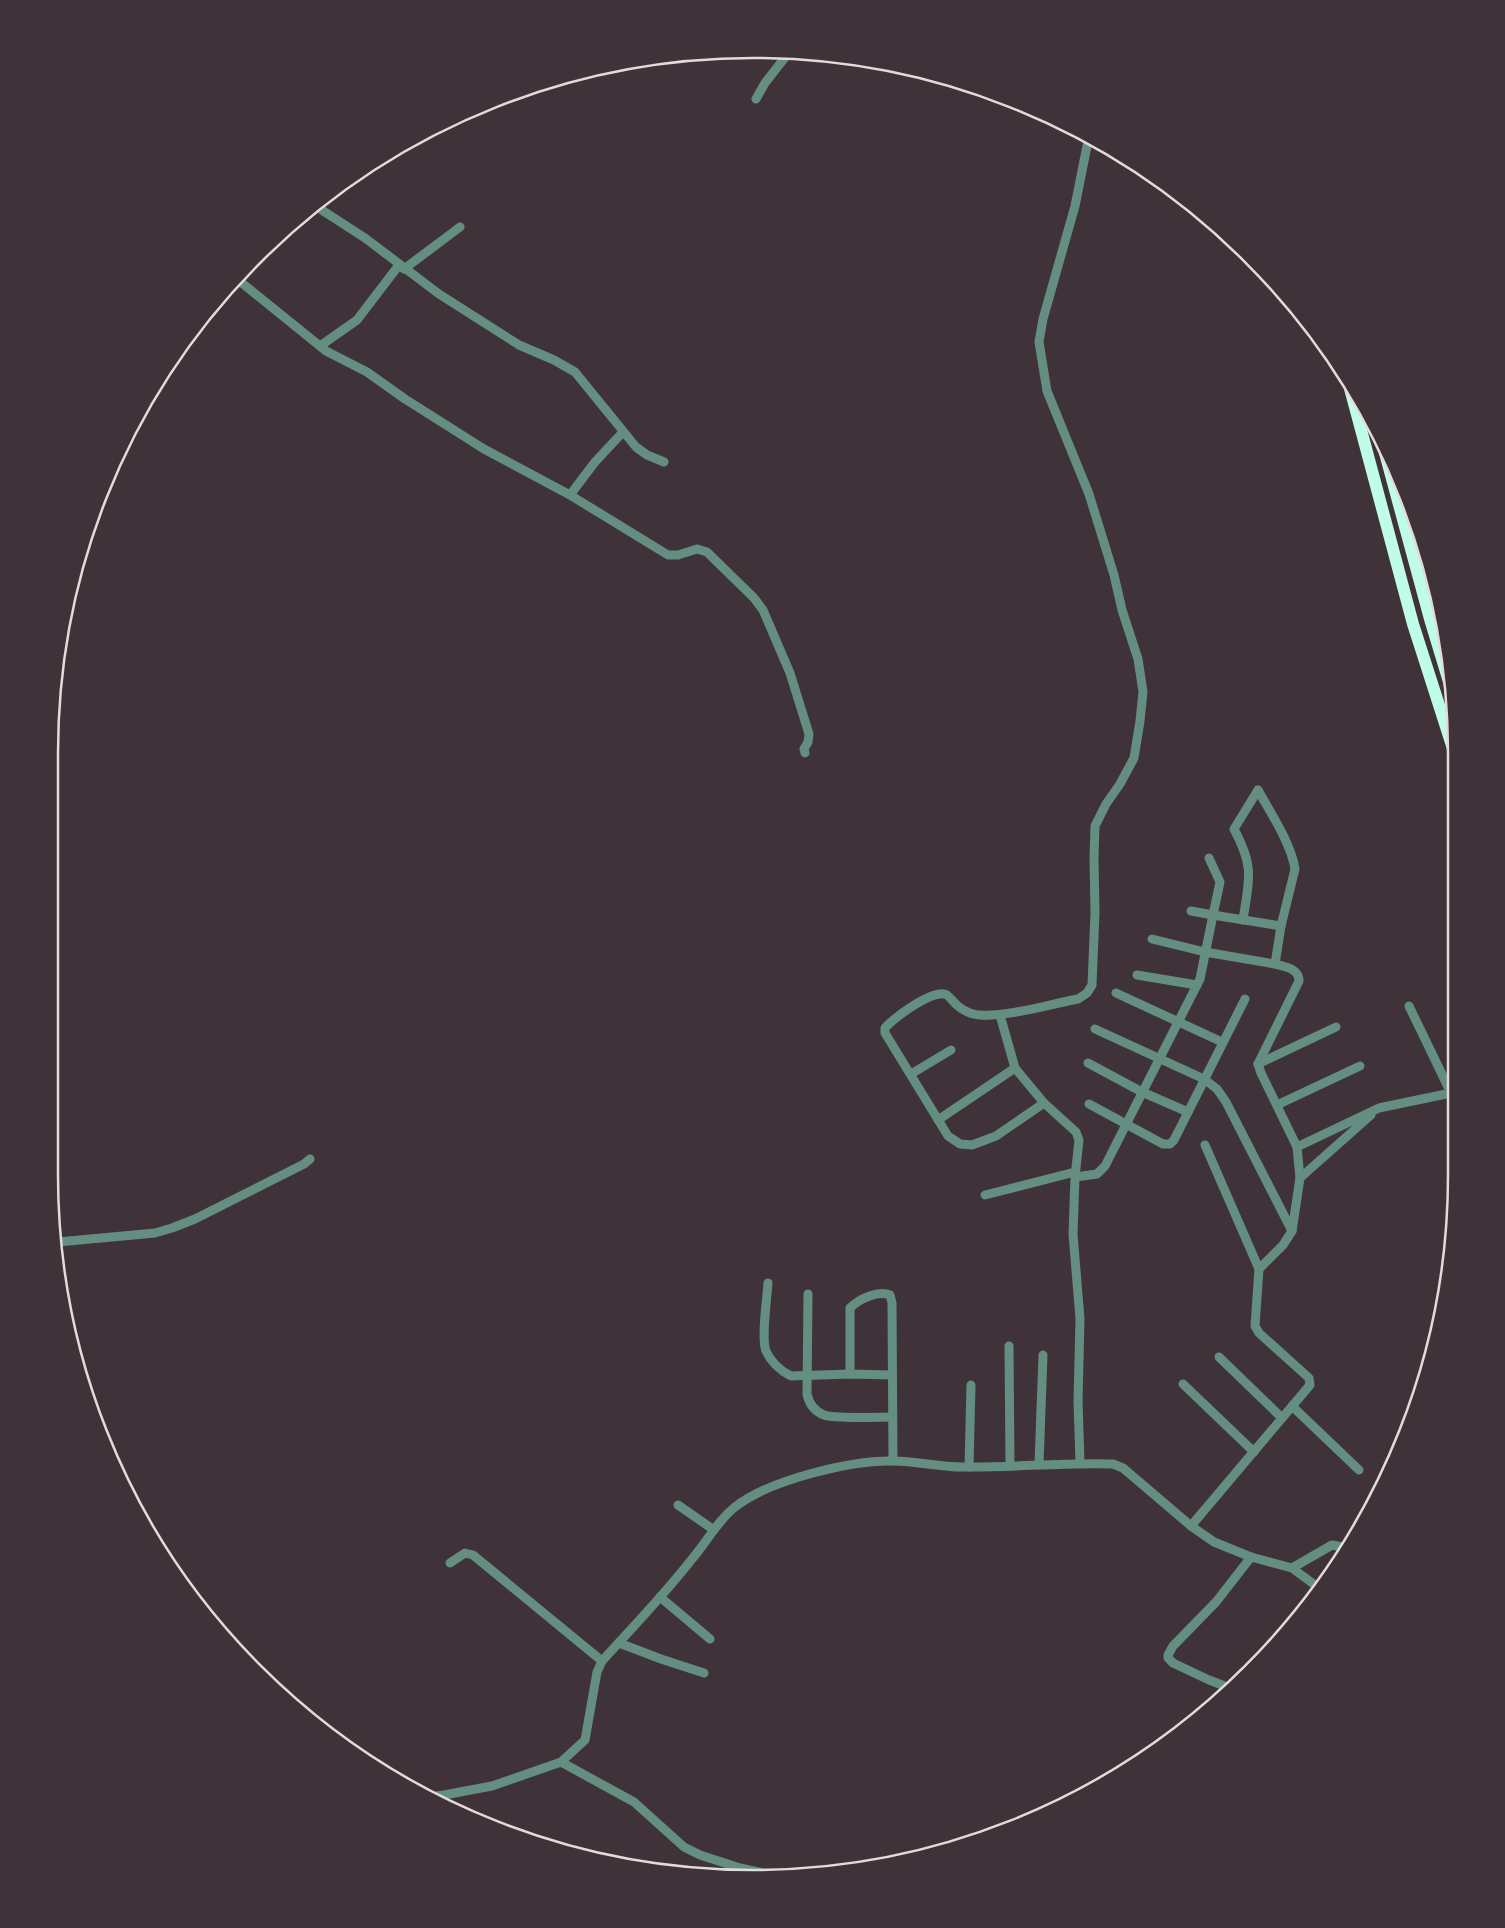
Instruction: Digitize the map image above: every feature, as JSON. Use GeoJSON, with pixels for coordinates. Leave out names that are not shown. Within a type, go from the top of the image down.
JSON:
{"type":"FeatureCollection","features":[{"type":"Feature","properties":{"kind":"highway"},"geometry":{"type":"LineString","coordinates":[[1352,402],[1376,482],[1413,624],[1447,730]]}},
{"type":"Feature","properties":{"kind":"highway"},"geometry":{"type":"LineString","coordinates":[[1394,484],[1440,653]]}},
{"type":"Feature","properties":{"kind":"street"},"geometry":{"type":"LineString","coordinates":[[756,99],[765,83],[783,59]]}},
{"type":"Feature","properties":{"kind":"street"},"geometry":{"type":"LineString","coordinates":[[1044,1103],[996,1136],[972,1145],[960,1144],[948,1136],[885,1033],[885,1028],[893,1020],[926,998],[943,994],[947,995],[960,1008],[970,1013],[1000,1015],[1078,999],[1087,993],[1092,985],[1095,914],[1095,826],[1134,758],[1143,692],[1138,659],[1089,494],[1046,391],[1039,342],[1043,319],[1053,291],[1075,206],[1088,144]]}},
{"type":"Feature","properties":{"kind":"street"},"geometry":{"type":"LineString","coordinates":[[320,209],[365,238],[439,294],[519,345],[554,360],[575,372],[636,447],[647,455],[664,462]]}},
{"type":"Feature","properties":{"kind":"street"},"geometry":{"type":"LineString","coordinates":[[320,346],[357,320],[402,267],[460,227]]}},
{"type":"Feature","properties":{"kind":"street"},"geometry":{"type":"LineString","coordinates":[[241,282],[320,346],[338,358],[367,372],[405,400],[484,449],[570,494],[668,554],[678,555],[697,549],[708,552],[746,589],[763,610],[790,673],[809,734],[808,742],[804,749],[805,753]]}},
{"type":"Feature","properties":{"kind":"street"},"geometry":{"type":"LineString","coordinates":[[570,494],[590,468],[623,432]]}},
{"type":"Feature","properties":{"kind":"street"},"geometry":{"type":"LineString","coordinates":[[1243,920],[1250,877],[1244,848],[1234,829],[1258,790],[1288,847],[1295,869],[1281,926],[1275,964]]}},
{"type":"Feature","properties":{"kind":"street"},"geometry":{"type":"LineString","coordinates":[[984,1195],[1075,1175],[1100,1173],[1105,1166],[1197,985],[1202,970],[1220,882],[1209,858]]}},
{"type":"Feature","properties":{"kind":"street"},"geometry":{"type":"LineString","coordinates":[[1191,911],[1281,926]]}},
{"type":"Feature","properties":{"kind":"street"},"geometry":{"type":"LineString","coordinates":[[1152,939],[1205,952],[1275,964],[1296,972],[1299,976],[1299,982],[1258,1064],[1297,1147],[1300,1178],[1292,1231],[1283,1245],[1259,1269]]}},
{"type":"Feature","properties":{"kind":"street"},"geometry":{"type":"LineString","coordinates":[[1137,975],[1197,985]]}},
{"type":"Feature","properties":{"kind":"street"},"geometry":{"type":"LineString","coordinates":[[1116,993],[1222,1042]]}},
{"type":"Feature","properties":{"kind":"street"},"geometry":{"type":"LineString","coordinates":[[1089,1104],[1167,1145],[1174,1140],[1245,999]]}},
{"type":"Feature","properties":{"kind":"street"},"geometry":{"type":"LineString","coordinates":[[1409,1006],[1448,1086]]}},
{"type":"Feature","properties":{"kind":"street"},"geometry":{"type":"LineString","coordinates":[[1000,1015],[1015,1068],[1044,1103],[1076,1132],[1079,1140],[1075,1175],[1073,1234],[1080,1319],[1078,1401],[1080,1463]]}},
{"type":"Feature","properties":{"kind":"street"},"geometry":{"type":"LineString","coordinates":[[1258,1064],[1336,1027]]}},
{"type":"Feature","properties":{"kind":"street"},"geometry":{"type":"LineString","coordinates":[[1095,1029],[1204,1079],[1216,1089],[1226,1102],[1292,1231]]}},
{"type":"Feature","properties":{"kind":"street"},"geometry":{"type":"LineString","coordinates":[[911,1074],[951,1050]]}},
{"type":"Feature","properties":{"kind":"street"},"geometry":{"type":"LineString","coordinates":[[1088,1063],[1142,1092],[1188,1112]]}},
{"type":"Feature","properties":{"kind":"street"},"geometry":{"type":"LineString","coordinates":[[1277,1105],[1360,1066]]}},
{"type":"Feature","properties":{"kind":"street"},"geometry":{"type":"LineString","coordinates":[[938,1120],[1015,1068]]}},
{"type":"Feature","properties":{"kind":"street"},"geometry":{"type":"LineString","coordinates":[[1297,1147],[1379,1108],[1448,1097]]}},
{"type":"Feature","properties":{"kind":"street"},"geometry":{"type":"LineString","coordinates":[[1300,1178],[1379,1108]]}},
{"type":"Feature","properties":{"kind":"street"},"geometry":{"type":"LineString","coordinates":[[1191,1526],[1309,1387],[1310,1381],[1256,1329],[1259,1269],[1205,1145]]}},
{"type":"Feature","properties":{"kind":"street"},"geometry":{"type":"LineString","coordinates":[[61,1242],[155,1233],[172,1228],[195,1219],[304,1164],[310,1159]]}},
{"type":"Feature","properties":{"kind":"street"},"geometry":{"type":"LineString","coordinates":[[768,1283],[764,1345],[766,1352],[784,1373],[791,1376],[891,1375]]}},
{"type":"Feature","properties":{"kind":"street"},"geometry":{"type":"LineString","coordinates":[[850,1374],[850,1308],[867,1298],[885,1293],[890,1295],[892,1303],[893,1461]]}},
{"type":"Feature","properties":{"kind":"street"},"geometry":{"type":"LineString","coordinates":[[808,1294],[808,1401],[814,1409],[826,1416],[892,1417]]}},
{"type":"Feature","properties":{"kind":"street"},"geometry":{"type":"LineString","coordinates":[[1009,1346],[1010,1465]]}},
{"type":"Feature","properties":{"kind":"street"},"geometry":{"type":"LineString","coordinates":[[1039,1464],[1043,1355]]}},
{"type":"Feature","properties":{"kind":"street"},"geometry":{"type":"LineString","coordinates":[[1219,1357],[1282,1418]]}},
{"type":"Feature","properties":{"kind":"street"},"geometry":{"type":"LineString","coordinates":[[1183,1384],[1254,1452]]}},
{"type":"Feature","properties":{"kind":"street"},"geometry":{"type":"LineString","coordinates":[[969,1467],[971,1385]]}},
{"type":"Feature","properties":{"kind":"street"},"geometry":{"type":"LineString","coordinates":[[1292,1406],[1359,1470]]}},
{"type":"Feature","properties":{"kind":"street"},"geometry":{"type":"LineString","coordinates":[[440,1796],[492,1786],[562,1762],[585,1740],[597,1672],[602,1661],[694,1558],[727,1514],[747,1499],[789,1480],[853,1465],[893,1461],[969,1467],[1080,1463],[1113,1464],[1123,1468],[1191,1526],[1214,1542],[1250,1557],[1292,1568],[1314,1584]]}},
{"type":"Feature","properties":{"kind":"street"},"geometry":{"type":"LineString","coordinates":[[678,1505],[714,1530]]}},
{"type":"Feature","properties":{"kind":"street"},"geometry":{"type":"LineString","coordinates":[[1292,1568],[1332,1545],[1340,1546]]}},
{"type":"Feature","properties":{"kind":"street"},"geometry":{"type":"LineString","coordinates":[[450,1563],[466,1553],[473,1555],[602,1661]]}},
{"type":"Feature","properties":{"kind":"street"},"geometry":{"type":"LineString","coordinates":[[1224,1686],[1173,1663],[1168,1654],[1173,1646],[1216,1602],[1250,1557]]}},
{"type":"Feature","properties":{"kind":"street"},"geometry":{"type":"LineString","coordinates":[[660,1597],[710,1639]]}},
{"type":"Feature","properties":{"kind":"street"},"geometry":{"type":"LineString","coordinates":[[619,1642],[661,1659],[704,1673]]}},
{"type":"Feature","properties":{"kind":"street"},"geometry":{"type":"LineString","coordinates":[[562,1762],[634,1802],[684,1848],[748,1870]]}}]}
